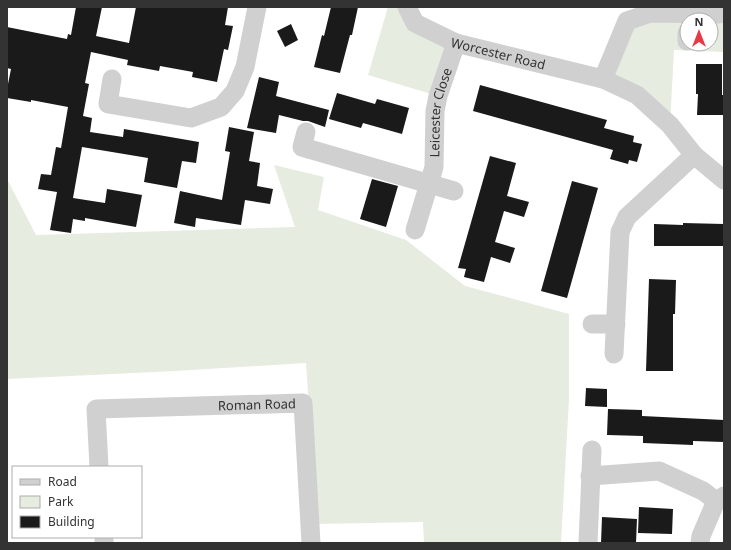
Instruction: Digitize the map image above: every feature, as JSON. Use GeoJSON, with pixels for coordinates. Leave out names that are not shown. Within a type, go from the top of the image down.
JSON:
{"type":"FeatureCollection","features":[{"type":"Feature","properties":{"kind":"street"},"geometry":{"type":"LineString","coordinates":[[112,79],[108,104],[191,118],[221,107],[236,91],[245,68],[257,7]]}},
{"type":"Feature","properties":{"kind":"street","name":"Worcester Road"},"geometry":{"type":"LineString","coordinates":[[407,7],[415,23],[456,43],[603,79],[636,95],[670,125],[694,155],[724,180]]}},
{"type":"Feature","properties":{"kind":"street"},"geometry":{"type":"LineString","coordinates":[[603,79],[627,22],[650,13],[679,16]]}},
{"type":"Feature","properties":{"kind":"street","name":"Leicester Close"},"geometry":{"type":"LineString","coordinates":[[415,230],[434,167],[435,112],[438,96],[456,43]]}},
{"type":"Feature","properties":{"kind":"street"},"geometry":{"type":"LineString","coordinates":[[306,132],[302,147],[454,191]]}},
{"type":"Feature","properties":{"kind":"street"},"geometry":{"type":"LineString","coordinates":[[614,354],[620,232],[627,217],[694,155]]}},
{"type":"Feature","properties":{"kind":"street"},"geometry":{"type":"LineString","coordinates":[[592,324],[616,324]]}},
{"type":"Feature","properties":{"kind":"street","name":"Roman Road"},"geometry":{"type":"LineString","coordinates":[[99,466],[96,409],[303,404],[310,543]]}},
{"type":"Feature","properties":{"kind":"street"},"geometry":{"type":"LineString","coordinates":[[588,543],[592,450]]}},
{"type":"Feature","properties":{"kind":"street"},"geometry":{"type":"LineString","coordinates":[[590,476],[659,471],[720,498],[701,536],[700,543]]}},
{"type":"Feature","properties":{"kind":"green space"},"geometry":{"type":"Polygon","coordinates":[[[388,7],[407,7],[456,43],[438,96],[368,75],[388,7]]]}},
{"type":"Feature","properties":{"kind":"green space"},"geometry":{"type":"Polygon","coordinates":[[[719,14],[724,14],[724,52],[719,52],[719,14]]]}},
{"type":"Feature","properties":{"kind":"green space"},"geometry":{"type":"Polygon","coordinates":[[[679,17],[679,50],[674,50],[670,125],[603,79],[627,21],[679,17]]]}},
{"type":"Feature","properties":{"kind":"green space"},"geometry":{"type":"Polygon","coordinates":[[[274,165],[324,177],[318,210],[406,240],[465,286],[569,314],[569,399],[561,543],[424,543],[423,522],[317,524],[306,363],[7,379],[7,179],[36,235],[295,227],[274,165]]]}},
{"type":"Feature","properties":{"kind":"building"},"geometry":{"type":"Polygon","coordinates":[[[76,7],[102,7],[96,36],[129,43],[136,7],[228,7],[225,25],[233,26],[228,50],[224,49],[217,82],[192,77],[193,72],[160,66],[159,71],[127,65],[128,60],[91,52],[85,83],[89,84],[83,116],[92,118],[90,132],[123,137],[124,129],[199,142],[196,163],[182,161],[177,188],[144,182],[148,158],[82,147],[73,198],[105,203],[107,189],[142,195],[136,227],[85,218],[85,221],[73,219],[71,233],[50,230],[57,192],[38,189],[41,174],[51,175],[56,147],[61,148],[68,107],[31,100],[31,102],[7,98],[7,89],[11,69],[7,68],[7,27],[67,39],[68,34],[71,35],[76,7]]]}},
{"type":"Feature","properties":{"kind":"building"},"geometry":{"type":"Polygon","coordinates":[[[331,7],[358,7],[352,35],[350,35],[340,73],[314,67],[331,7]]]}},
{"type":"Feature","properties":{"kind":"building"},"geometry":{"type":"Polygon","coordinates":[[[291,24],[298,40],[285,47],[277,31],[291,24]]]}},
{"type":"Feature","properties":{"kind":"building"},"geometry":{"type":"Polygon","coordinates":[[[696,64],[722,64],[722,95],[724,95],[724,115],[697,115],[698,94],[696,94],[696,64]]]}},
{"type":"Feature","properties":{"kind":"building"},"geometry":{"type":"Polygon","coordinates":[[[259,77],[279,82],[276,96],[329,110],[325,127],[308,121],[279,115],[276,133],[247,128],[259,77]]]}},
{"type":"Feature","properties":{"kind":"building"},"geometry":{"type":"Polygon","coordinates":[[[480,85],[607,120],[604,128],[634,136],[633,142],[642,144],[637,162],[629,160],[628,164],[610,159],[613,150],[473,111],[480,85]]]}},
{"type":"Feature","properties":{"kind":"building"},"geometry":{"type":"Polygon","coordinates":[[[337,93],[375,104],[377,99],[409,108],[402,134],[363,123],[361,128],[329,119],[337,93]]]}},
{"type":"Feature","properties":{"kind":"building"},"geometry":{"type":"Polygon","coordinates":[[[229,127],[254,132],[249,161],[260,163],[257,186],[273,189],[270,204],[245,200],[241,225],[196,218],[195,227],[174,223],[180,191],[222,200],[230,152],[225,151],[229,127]]]}},
{"type":"Feature","properties":{"kind":"building"},"geometry":{"type":"Polygon","coordinates":[[[490,156],[516,163],[507,196],[529,202],[524,217],[504,211],[495,242],[515,248],[510,263],[491,257],[484,282],[464,277],[466,269],[458,268],[490,156]]]}},
{"type":"Feature","properties":{"kind":"building"},"geometry":{"type":"Polygon","coordinates":[[[372,179],[398,186],[386,227],[360,219],[372,179]]]}},
{"type":"Feature","properties":{"kind":"building"},"geometry":{"type":"Polygon","coordinates":[[[572,181],[598,188],[567,298],[541,291],[572,181]]]}},
{"type":"Feature","properties":{"kind":"building"},"geometry":{"type":"Polygon","coordinates":[[[683,223],[724,224],[724,246],[654,246],[654,224],[683,225],[683,223]]]}},
{"type":"Feature","properties":{"kind":"building"},"geometry":{"type":"Polygon","coordinates":[[[649,279],[676,280],[675,314],[673,314],[673,371],[646,371],[649,279]]]}},
{"type":"Feature","properties":{"kind":"building"},"geometry":{"type":"Polygon","coordinates":[[[586,388],[607,389],[607,407],[585,406],[586,388]]]}},
{"type":"Feature","properties":{"kind":"building"},"geometry":{"type":"Polygon","coordinates":[[[608,409],[642,410],[642,416],[724,420],[724,442],[693,441],[693,445],[643,443],[643,436],[607,435],[608,409]]]}},
{"type":"Feature","properties":{"kind":"building"},"geometry":{"type":"Polygon","coordinates":[[[639,507],[673,509],[672,534],[638,533],[639,507]]]}},
{"type":"Feature","properties":{"kind":"building"},"geometry":{"type":"Polygon","coordinates":[[[602,517],[637,519],[636,543],[601,543],[602,517]]]}}]}
